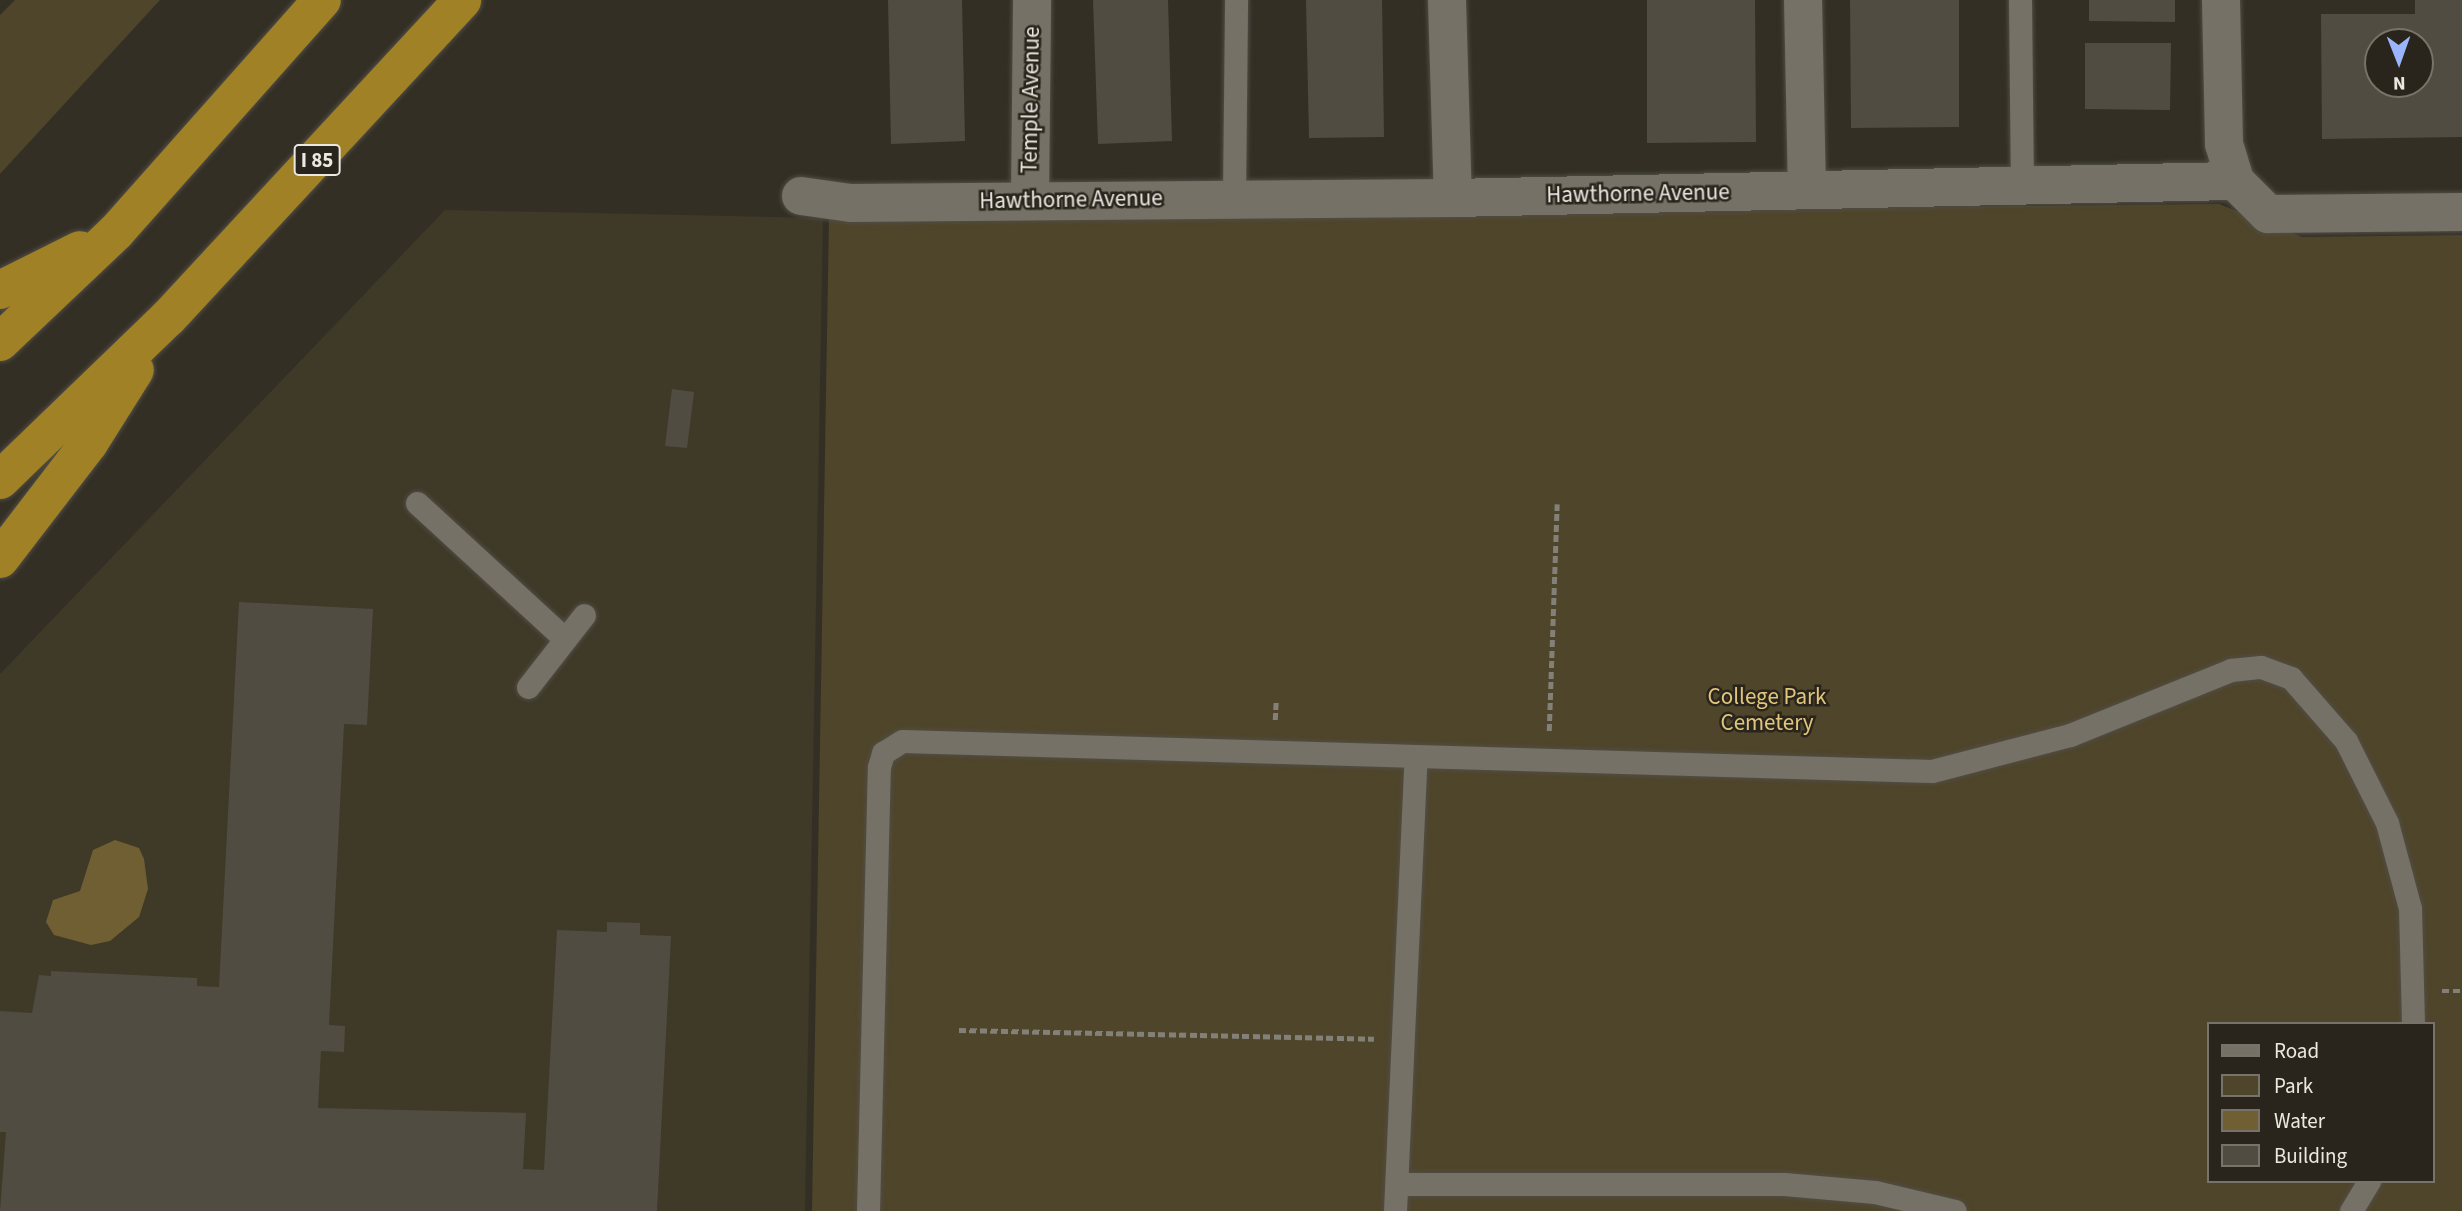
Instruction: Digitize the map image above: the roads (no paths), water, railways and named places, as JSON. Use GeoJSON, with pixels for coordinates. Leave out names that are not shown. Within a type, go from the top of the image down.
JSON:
{"type":"FeatureCollection","features":[{"type":"Feature","properties":{"kind":"highway"},"geometry":{"type":"LineString","coordinates":[[0,342],[117,232],[322,0]]}},
{"type":"Feature","properties":{"kind":"highway","name":"I 85"},"geometry":{"type":"LineString","coordinates":[[0,480],[168,318],[462,0]]}},
{"type":"Feature","properties":{"kind":"highway"},"geometry":{"type":"LineString","coordinates":[[0,290],[117,232]]}},
{"type":"Feature","properties":{"kind":"highway"},"geometry":{"type":"LineString","coordinates":[[0,559],[89,443],[168,318]]}},
{"type":"Feature","properties":{"kind":"street","name":"Temple Avenue"},"geometry":{"type":"LineString","coordinates":[[1030,199],[1032,0]]}},
{"type":"Feature","properties":{"kind":"street"},"geometry":{"type":"LineString","coordinates":[[1447,0],[1453,198]]}},
{"type":"Feature","properties":{"kind":"street"},"geometry":{"type":"LineString","coordinates":[[1803,0],[1807,190]]}},
{"type":"Feature","properties":{"kind":"street"},"geometry":{"type":"LineString","coordinates":[[2221,0],[2224,144],[2235,181],[2267,214],[2462,212]]}},
{"type":"Feature","properties":{"kind":"street","name":"Hawthorne Avenue"},"geometry":{"type":"LineString","coordinates":[[801,196],[852,203],[1030,199],[1453,198],[2235,181]]}},
{"type":"Feature","properties":{"kind":"lane"},"geometry":{"type":"LineString","coordinates":[[1234,198],[1236,0]]}},
{"type":"Feature","properties":{"kind":"lane"},"geometry":{"type":"LineString","coordinates":[[2020,0],[2022,185]]}},
{"type":"Feature","properties":{"kind":"lane"},"geometry":{"type":"LineString","coordinates":[[417,503],[565,639]]}},
{"type":"Feature","properties":{"kind":"lane"},"geometry":{"type":"LineString","coordinates":[[528,687],[584,615]]}},
{"type":"Feature","properties":{"kind":"lane"},"geometry":{"type":"LineString","coordinates":[[868,1211],[883,753],[902,741],[1932,771],[2070,735],[2231,670],[2261,667],[2291,678],[2346,741],[2387,823],[2410,908],[2413,1022]]}},
{"type":"Feature","properties":{"kind":"lane"},"geometry":{"type":"LineString","coordinates":[[1395,1211],[1416,756]]}},
{"type":"Feature","properties":{"kind":"lane"},"geometry":{"type":"LineString","coordinates":[[2351,1211],[2368,1183]]}},
{"type":"Feature","properties":{"kind":"lane"},"geometry":{"type":"LineString","coordinates":[[1397,1184],[1784,1184],[1875,1192],[1955,1211]]}},
{"type":"Feature","properties":{"kind":"water"},"geometry":{"type":"Polygon","coordinates":[[[115,840],[139,848],[144,859],[148,889],[139,917],[110,941],[91,945],[54,935],[46,922],[53,900],[80,891],[93,850],[115,840]]]}},
{"type":"Feature","properties":{"kind":"park label","name":"College Park Cemetery"},"geometry":{"type":"Point","coordinates":[1767,710]}}]}
